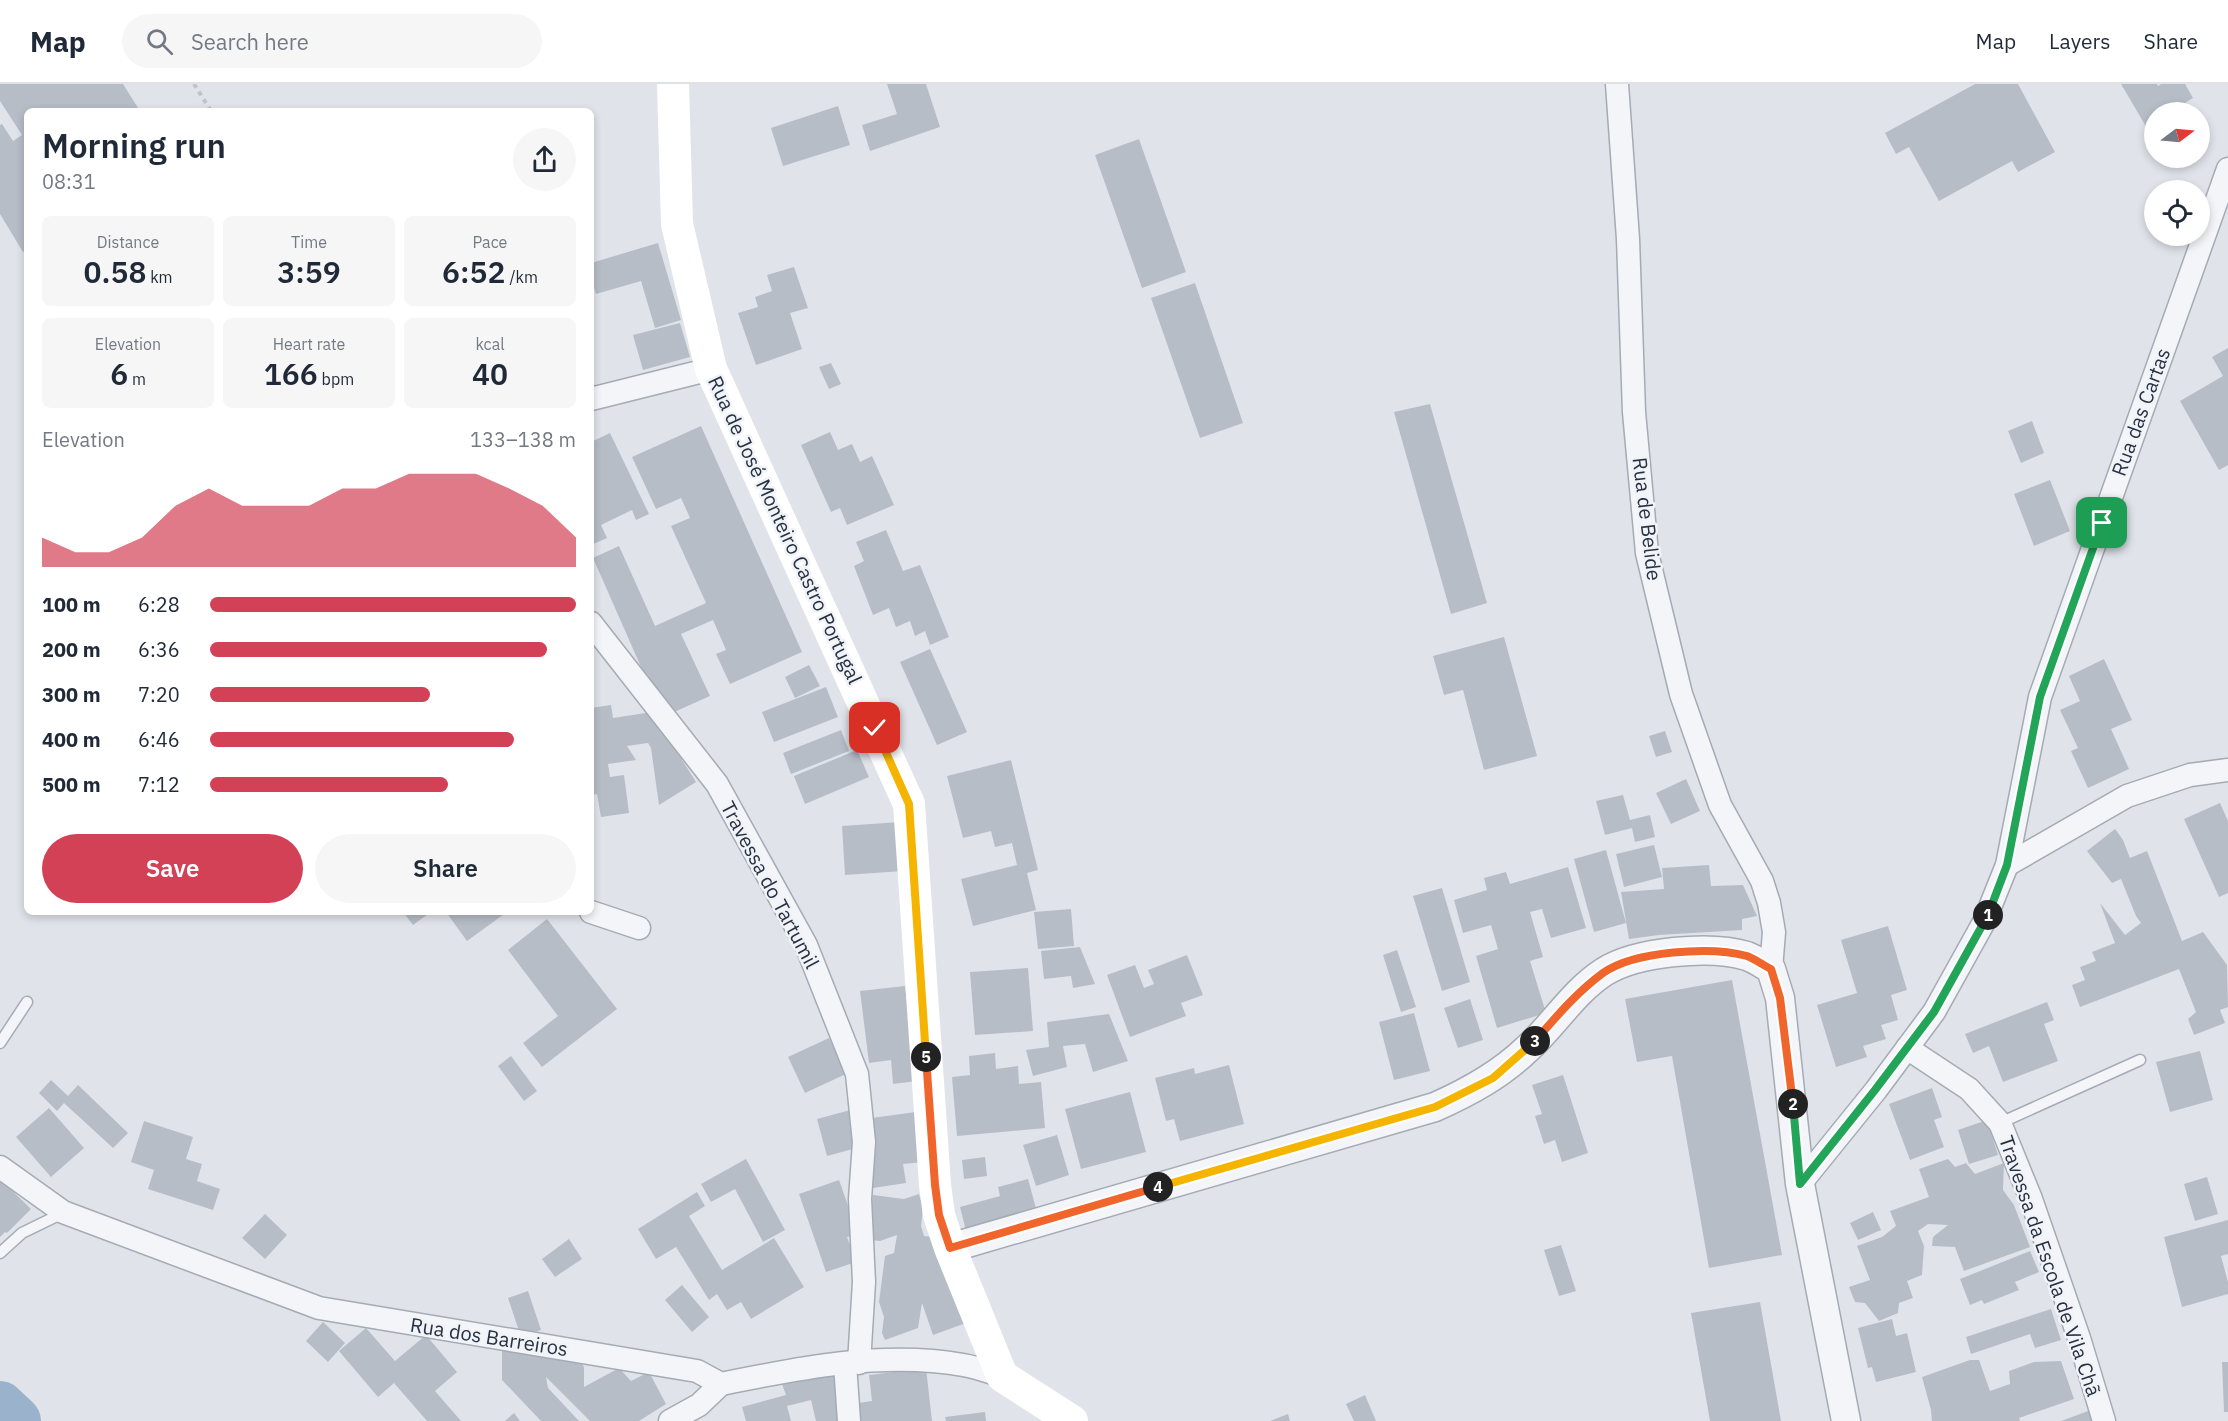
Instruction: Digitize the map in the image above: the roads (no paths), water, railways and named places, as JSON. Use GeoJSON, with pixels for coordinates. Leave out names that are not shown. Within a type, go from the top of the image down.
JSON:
{"type":"FeatureCollection","features":[{"type":"Feature","properties":{"kind":"main road","name":"Rua de José Monteiro Castro Portugal"},"geometry":{"type":"LineString","coordinates":[[673,84],[677,224],[711,369],[909,804],[935,1185],[939,1215],[1002,1376]]}},
{"type":"Feature","properties":{"kind":"main road"},"geometry":{"type":"LineString","coordinates":[[1002,1376],[1072,1421]]}},
{"type":"Feature","properties":{"kind":"street","name":"Rua de Belide"},"geometry":{"type":"LineString","coordinates":[[1617,84],[1626,216],[1634,412],[1647,553],[1682,694],[1716,794],[1762,880],[1769,903],[1774,932],[1771,969]]}},
{"type":"Feature","properties":{"kind":"street","name":"Rua das Cartas"},"geometry":{"type":"LineString","coordinates":[[1800,1184],[1934,1012],[1984,922],[2007,865],[2040,697],[2228,169]]}},
{"type":"Feature","properties":{"kind":"street"},"geometry":{"type":"LineString","coordinates":[[594,398],[711,369]]}},
{"type":"Feature","properties":{"kind":"street","name":"Travessa do Tartumil"},"geometry":{"type":"LineString","coordinates":[[594,627],[717,784],[806,945],[857,1074],[864,1142],[860,1199],[864,1282],[852,1363],[849,1421]]}},
{"type":"Feature","properties":{"kind":"street"},"geometry":{"type":"LineString","coordinates":[[2007,865],[2127,796],[2190,775],[2228,770]]}},
{"type":"Feature","properties":{"kind":"street"},"geometry":{"type":"LineString","coordinates":[[594,913],[639,928]]}},
{"type":"Feature","properties":{"kind":"street"},"geometry":{"type":"LineString","coordinates":[[950,1248],[1435,1107],[1493,1078],[1528,1049],[1571,1000],[1605,971],[1640,958],[1680,952],[1720,951],[1748,956],[1771,969],[1780,998],[1800,1184],[1846,1421]]}},
{"type":"Feature","properties":{"kind":"street","name":"Travessa da Escola de Vila Chã"},"geometry":{"type":"LineString","coordinates":[[1907,1048],[1969,1089],[2000,1123],[2031,1199],[2079,1338],[2104,1421]]}},
{"type":"Feature","properties":{"kind":"street","name":"Rua dos Barreiros"},"geometry":{"type":"LineString","coordinates":[[0,1167],[63,1212],[319,1308],[697,1371],[721,1384]]}},
{"type":"Feature","properties":{"kind":"street"},"geometry":{"type":"LineString","coordinates":[[670,1421],[699,1405],[721,1384],[810,1366],[923,1360],[964,1365],[1002,1376]]}},
{"type":"Feature","properties":{"kind":"lane"},"geometry":{"type":"LineString","coordinates":[[0,1043],[27,1002]]}},
{"type":"Feature","properties":{"kind":"lane"},"geometry":{"type":"LineString","coordinates":[[2000,1123],[2140,1060]]}},
{"type":"Feature","properties":{"kind":"lane"},"geometry":{"type":"LineString","coordinates":[[0,1253],[22,1233],[63,1212]]}},
{"type":"Feature","properties":{"kind":"waterway"},"geometry":{"type":"LineString","coordinates":[[0,1406],[16,1421]]}}]}
